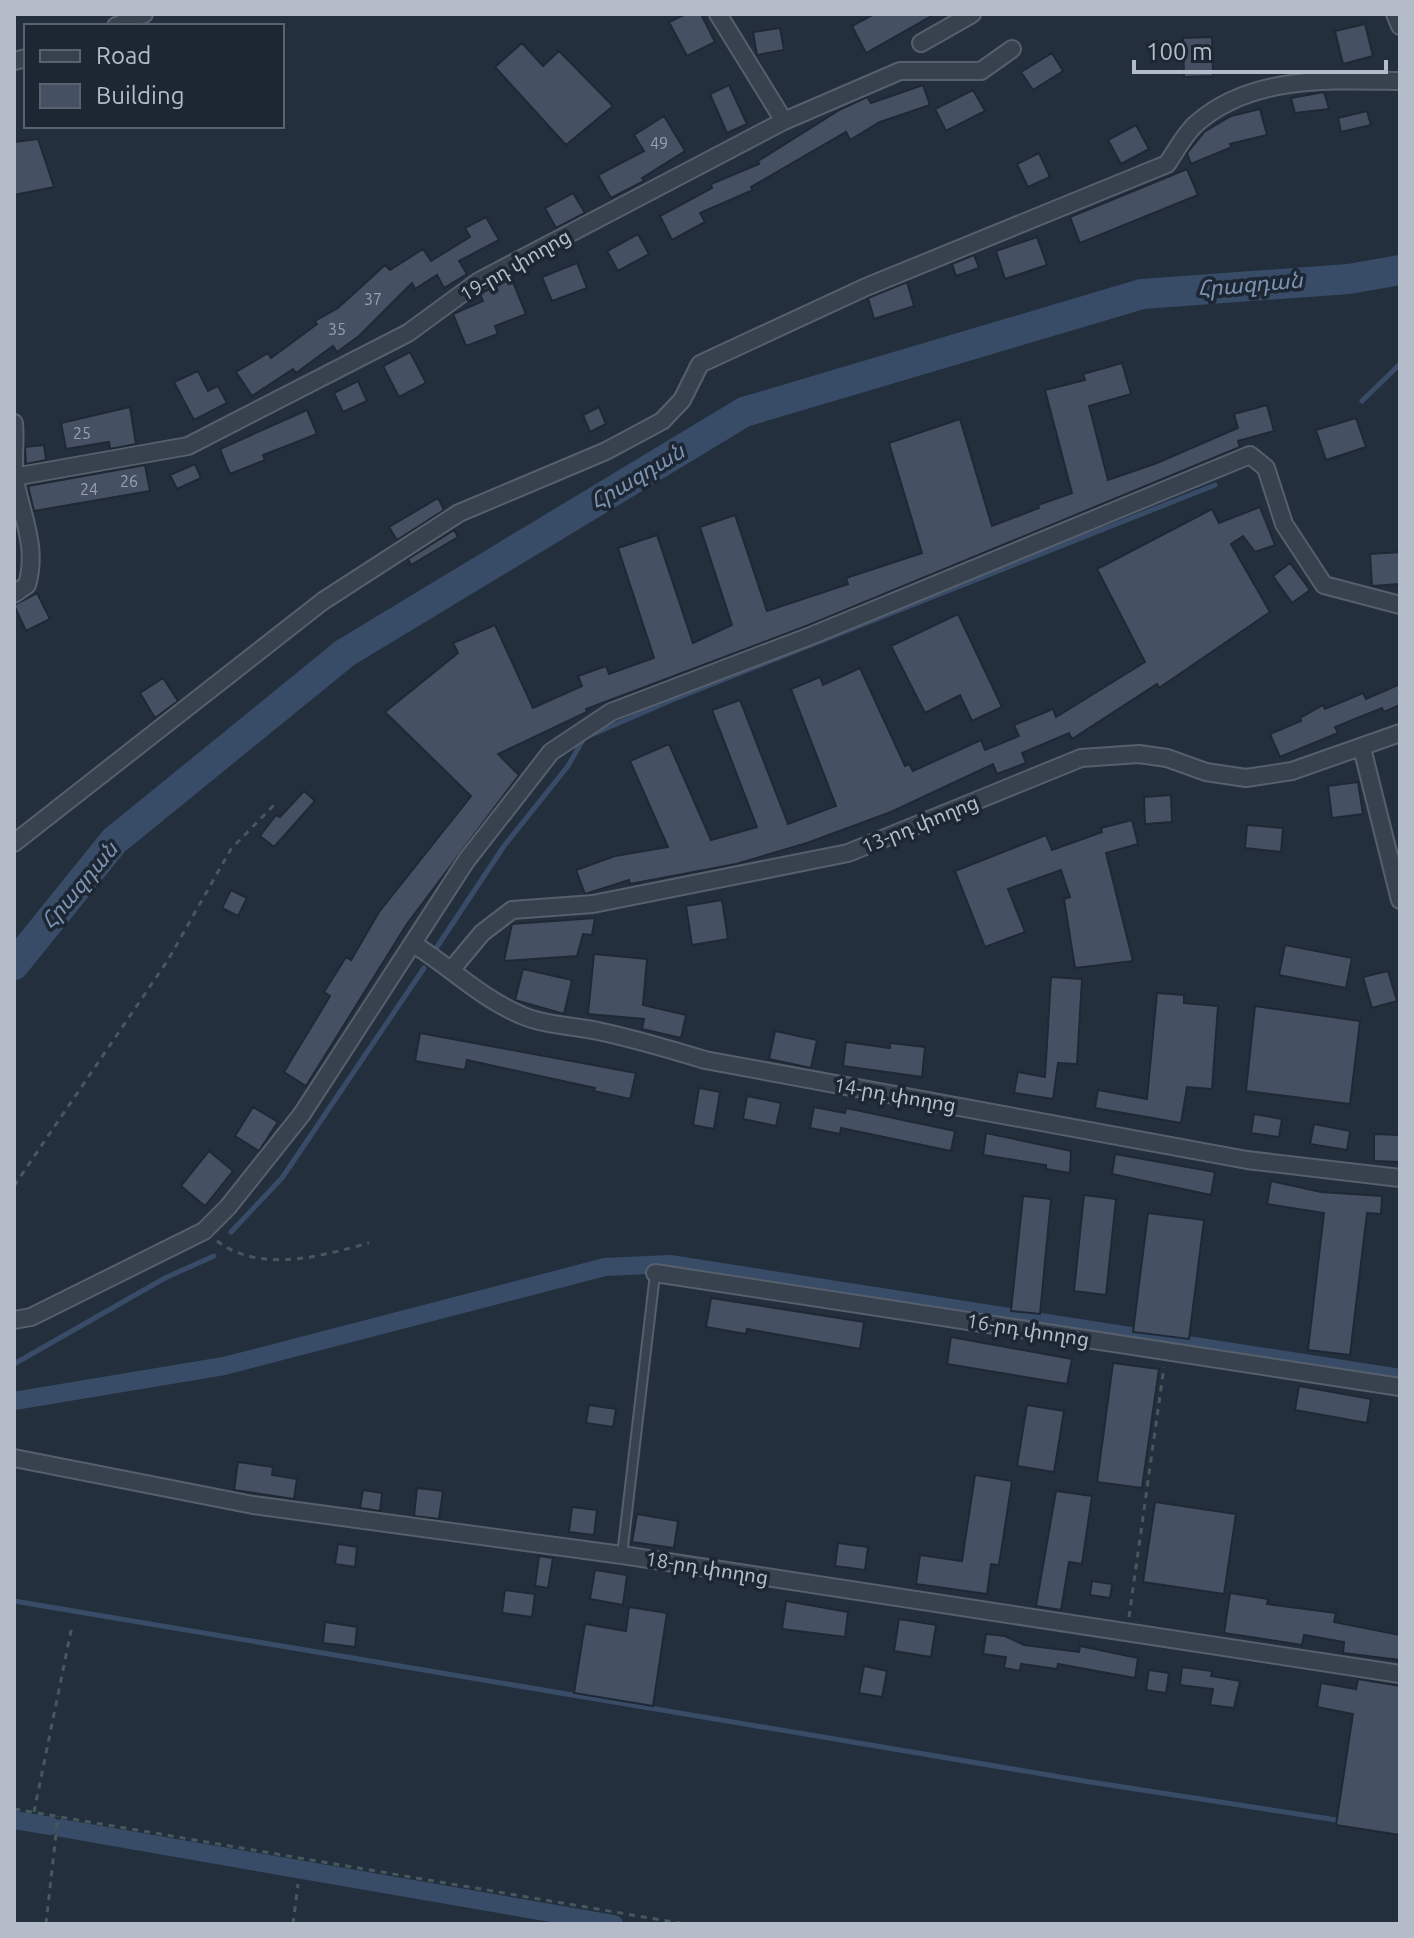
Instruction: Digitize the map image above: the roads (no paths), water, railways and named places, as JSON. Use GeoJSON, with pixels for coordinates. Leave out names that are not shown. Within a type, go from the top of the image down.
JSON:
{"type":"FeatureCollection","features":[{"type":"Feature","properties":{"kind":"street"},"geometry":{"type":"LineString","coordinates":[[121,24],[144,14]]}},
{"type":"Feature","properties":{"kind":"street"},"geometry":{"type":"LineString","coordinates":[[718,14],[784,121]]}},
{"type":"Feature","properties":{"kind":"street"},"geometry":{"type":"LineString","coordinates":[[921,43],[972,14]]}},
{"type":"Feature","properties":{"kind":"street"},"geometry":{"type":"LineString","coordinates":[[1395,14],[1400,26]]}},
{"type":"Feature","properties":{"kind":"street","name":"19-րդ փողոց"},"geometry":{"type":"LineString","coordinates":[[14,477],[188,446],[408,333],[479,281],[784,121],[900,71],[981,71],[1012,49]]}},
{"type":"Feature","properties":{"kind":"street"},"geometry":{"type":"LineString","coordinates":[[14,843],[323,601],[363,574],[459,513],[606,451],[662,421],[682,400],[700,364],[866,287],[1167,164],[1195,124],[1242,93],[1323,80],[1400,81]]}},
{"type":"Feature","properties":{"kind":"street"},"geometry":{"type":"LineString","coordinates":[[14,423],[14,477],[31,540],[32,568],[27,585],[14,594]]}},
{"type":"Feature","properties":{"kind":"street"},"geometry":{"type":"LineString","coordinates":[[14,1320],[31,1317],[204,1231],[228,1207],[302,1114],[415,945],[466,861],[551,752],[611,712],[813,635],[1250,455],[1266,468],[1284,524],[1324,585],[1400,605]]}},
{"type":"Feature","properties":{"kind":"street","name":"13-րդ փողոց"},"geometry":{"type":"LineString","coordinates":[[452,969],[482,933],[512,910],[593,904],[848,853],[1081,758],[1139,754],[1167,758],[1206,772],[1246,778],[1292,771],[1400,733]]}},
{"type":"Feature","properties":{"kind":"street"},"geometry":{"type":"LineString","coordinates":[[1362,748],[1400,900]]}},
{"type":"Feature","properties":{"kind":"street","name":"14-րդ փողոց"},"geometry":{"type":"LineString","coordinates":[[415,945],[441,966],[452,969],[480,993],[523,1016],[643,1040],[705,1060],[1247,1160],[1400,1178]]}},
{"type":"Feature","properties":{"kind":"street","name":"16-րդ փողոց"},"geometry":{"type":"LineString","coordinates":[[655,1273],[1400,1387]]}},
{"type":"Feature","properties":{"kind":"street","name":"18-րդ փողոց"},"geometry":{"type":"LineString","coordinates":[[14,1458],[253,1505],[622,1555],[1400,1674]]}},
{"type":"Feature","properties":{"kind":"lane"},"geometry":{"type":"LineString","coordinates":[[622,1555],[655,1273]]}},
{"type":"Feature","properties":{"kind":"waterway","name":"Հրազդան"},"geometry":{"type":"LineString","coordinates":[[14,965],[114,841],[345,653],[744,412],[1142,294],[1349,279],[1400,270]]}},
{"type":"Feature","properties":{"kind":"waterway"},"geometry":{"type":"LineString","coordinates":[[1362,401],[1400,364]]}},
{"type":"Feature","properties":{"kind":"waterway"},"geometry":{"type":"LineString","coordinates":[[433,953],[504,846],[568,766],[584,738],[672,700],[1215,485]]}},
{"type":"Feature","properties":{"kind":"waterway"},"geometry":{"type":"LineString","coordinates":[[231,1232],[282,1178],[424,968]]}},
{"type":"Feature","properties":{"kind":"waterway"},"geometry":{"type":"LineString","coordinates":[[14,1364],[165,1278],[214,1256]]}},
{"type":"Feature","properties":{"kind":"waterway"},"geometry":{"type":"LineString","coordinates":[[14,1401],[224,1366],[605,1267],[670,1264],[1400,1378]]}},
{"type":"Feature","properties":{"kind":"waterway"},"geometry":{"type":"LineString","coordinates":[[14,1601],[1084,1781],[1343,1821]]}},
{"type":"Feature","properties":{"kind":"waterway"},"geometry":{"type":"LineString","coordinates":[[14,1820],[51,1826]]}},
{"type":"Feature","properties":{"kind":"waterway"},"geometry":{"type":"LineString","coordinates":[[61,1828],[614,1924]]}}]}
